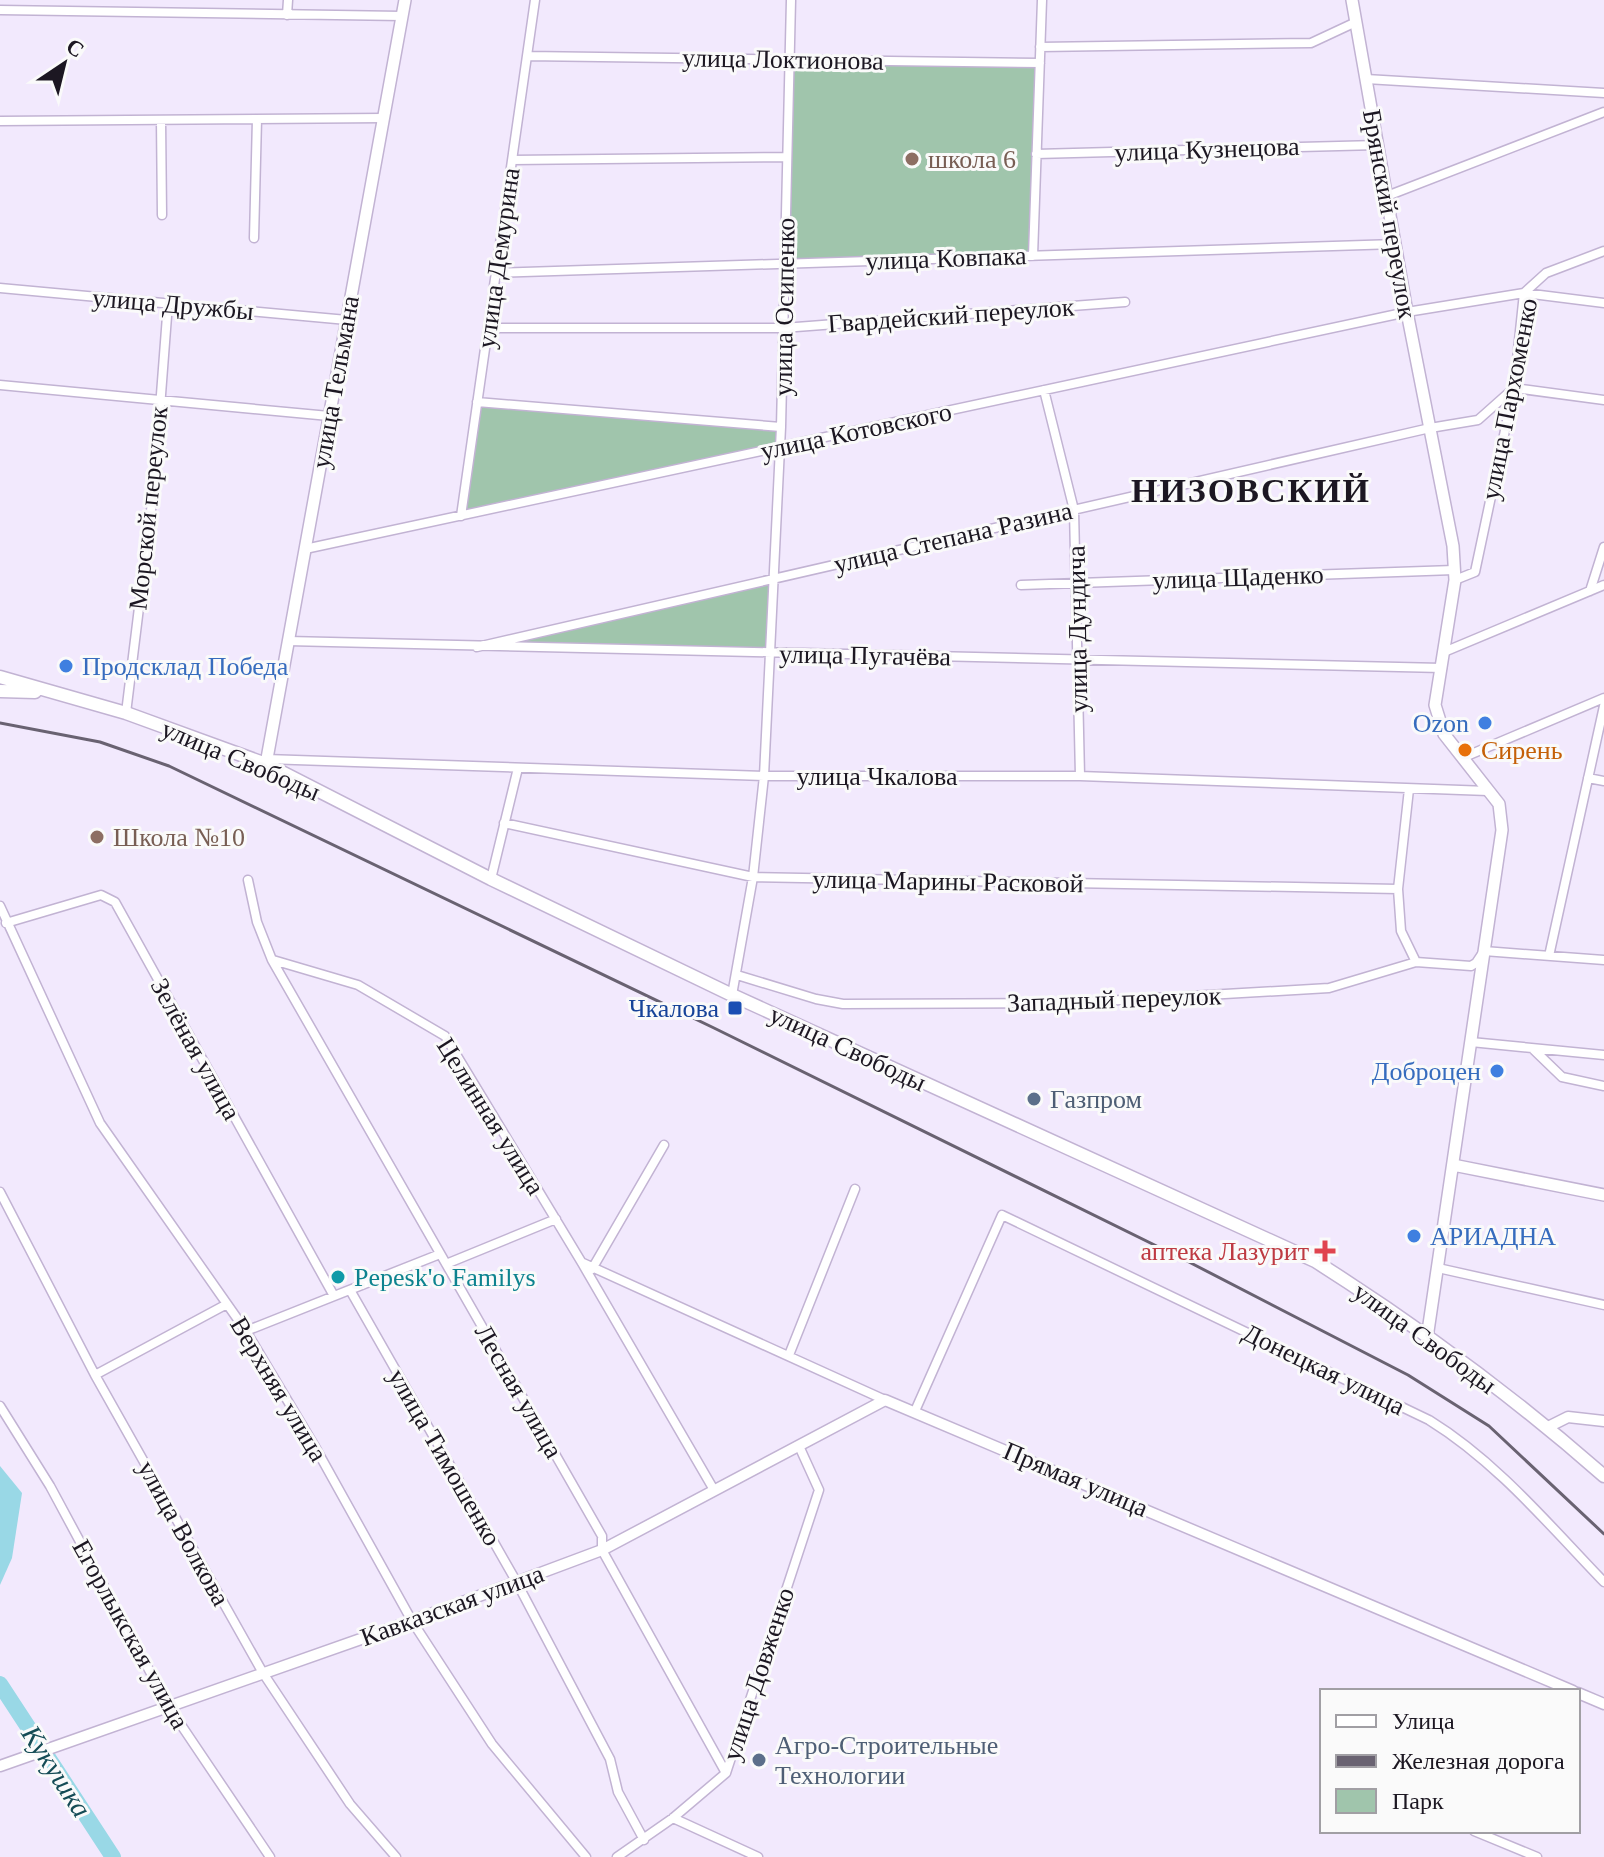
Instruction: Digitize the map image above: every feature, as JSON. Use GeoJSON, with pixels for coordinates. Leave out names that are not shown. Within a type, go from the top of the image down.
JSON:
{"type":"FeatureCollection","features":[{"type":"Feature","properties":{"kind":"main road","name":"улица Тельмана"},"geometry":{"type":"LineString","coordinates":[[266,762],[405,0]]}},
{"type":"Feature","properties":{"kind":"main road","name":"Брянский переулок"},"geometry":{"type":"LineString","coordinates":[[1352,0],[1407,312],[1453,546],[1454,575],[1435,705],[1444,734],[1499,804],[1502,830],[1427,1338]]}},
{"type":"Feature","properties":{"kind":"main road"},"geometry":{"type":"LineString","coordinates":[[0,677],[66,696]]}},
{"type":"Feature","properties":{"kind":"main road"},"geometry":{"type":"LineString","coordinates":[[0,691],[66,696]]}},
{"type":"Feature","properties":{"kind":"main road","name":"улица Свободы"},"geometry":{"type":"LineString","coordinates":[[66,696],[126,713],[266,762],[491,879],[732,995],[1315,1261],[1371,1297],[1548,1427],[1604,1476]]}},
{"type":"Feature","properties":{"kind":"main road"},"geometry":{"type":"LineString","coordinates":[[1453,1165],[1604,1195]]}},
{"type":"Feature","properties":{"kind":"street"},"geometry":{"type":"LineString","coordinates":[[90,0],[90,12]]}},
{"type":"Feature","properties":{"kind":"street"},"geometry":{"type":"LineString","coordinates":[[193,0],[193,13]]}},
{"type":"Feature","properties":{"kind":"street"},"geometry":{"type":"LineString","coordinates":[[287,15],[288,0]]}},
{"type":"Feature","properties":{"kind":"street","name":"улица Демурина"},"geometry":{"type":"LineString","coordinates":[[461,516],[535,0]]}},
{"type":"Feature","properties":{"kind":"street","name":"улица Осипенко"},"geometry":{"type":"LineString","coordinates":[[732,995],[753,877],[764,776],[781,427],[791,0]]}},
{"type":"Feature","properties":{"kind":"street"},"geometry":{"type":"LineString","coordinates":[[1033,256],[1042,0]]}},
{"type":"Feature","properties":{"kind":"street"},"geometry":{"type":"LineString","coordinates":[[0,10],[402,16]]}},
{"type":"Feature","properties":{"kind":"street"},"geometry":{"type":"LineString","coordinates":[[1040,47],[1311,43],[1356,22]]}},
{"type":"Feature","properties":{"kind":"street","name":"улица Локтионова"},"geometry":{"type":"LineString","coordinates":[[527,56],[1040,63]]}},
{"type":"Feature","properties":{"kind":"street"},"geometry":{"type":"LineString","coordinates":[[1366,79],[1604,93]]}},
{"type":"Feature","properties":{"kind":"street"},"geometry":{"type":"LineString","coordinates":[[1387,196],[1604,112]]}},
{"type":"Feature","properties":{"kind":"street"},"geometry":{"type":"LineString","coordinates":[[0,121],[384,118]]}},
{"type":"Feature","properties":{"kind":"street"},"geometry":{"type":"LineString","coordinates":[[254,238],[257,119]]}},
{"type":"Feature","properties":{"kind":"street"},"geometry":{"type":"LineString","coordinates":[[161,120],[162,215]]}},
{"type":"Feature","properties":{"kind":"street","name":"улица Кузнецова"},"geometry":{"type":"LineString","coordinates":[[1036,154],[1378,145]]}},
{"type":"Feature","properties":{"kind":"street"},"geometry":{"type":"LineString","coordinates":[[512,160],[787,157]]}},
{"type":"Feature","properties":{"kind":"street","name":"улица Ковпака"},"geometry":{"type":"LineString","coordinates":[[496,273],[1396,244]]}},
{"type":"Feature","properties":{"kind":"street","name":"улица Пархоменко"},"geometry":{"type":"LineString","coordinates":[[1454,575],[1475,572],[1514,388],[1524,293],[1546,273],[1604,251]]}},
{"type":"Feature","properties":{"kind":"street","name":"улица Дружбы"},"geometry":{"type":"LineString","coordinates":[[0,288],[347,320]]}},
{"type":"Feature","properties":{"kind":"street"},"geometry":{"type":"LineString","coordinates":[[1524,293],[1604,303]]}},
{"type":"Feature","properties":{"kind":"street","name":"улица Котовского"},"geometry":{"type":"LineString","coordinates":[[305,549],[1407,312],[1524,293]]}},
{"type":"Feature","properties":{"kind":"street","name":"Гвардейский переулок"},"geometry":{"type":"LineString","coordinates":[[488,328],[783,328],[1125,302]]}},
{"type":"Feature","properties":{"kind":"street","name":"Морской переулок"},"geometry":{"type":"LineString","coordinates":[[126,713],[154,486],[168,303]]}},
{"type":"Feature","properties":{"kind":"street"},"geometry":{"type":"LineString","coordinates":[[0,385],[329,416]]}},
{"type":"Feature","properties":{"kind":"street"},"geometry":{"type":"LineString","coordinates":[[1514,388],[1604,400]]}},
{"type":"Feature","properties":{"kind":"street","name":"улица Степана Разина"},"geometry":{"type":"LineString","coordinates":[[477,647],[1430,428],[1478,420],[1514,388]]}},
{"type":"Feature","properties":{"kind":"street","name":"улица Дундича"},"geometry":{"type":"LineString","coordinates":[[1044,390],[1074,510],[1080,776]]}},
{"type":"Feature","properties":{"kind":"street","name":"улица Котовского"},"geometry":{"type":"LineString","coordinates":[[477,402],[781,427]]}},
{"type":"Feature","properties":{"kind":"street"},"geometry":{"type":"LineString","coordinates":[[1590,591],[1604,547]]}},
{"type":"Feature","properties":{"kind":"street","name":"улица Щаденко"},"geometry":{"type":"LineString","coordinates":[[1021,585],[1454,575]]}},
{"type":"Feature","properties":{"kind":"street"},"geometry":{"type":"LineString","coordinates":[[1444,652],[1604,585]]}},
{"type":"Feature","properties":{"kind":"street","name":"улица Пугачёва"},"geometry":{"type":"LineString","coordinates":[[288,641],[1442,668]]}},
{"type":"Feature","properties":{"kind":"street"},"geometry":{"type":"LineString","coordinates":[[1462,758],[1604,698]]}},
{"type":"Feature","properties":{"kind":"street"},"geometry":{"type":"LineString","coordinates":[[1549,956],[1604,706]]}},
{"type":"Feature","properties":{"kind":"street","name":"улица Чкалова"},"geometry":{"type":"LineString","coordinates":[[266,762],[764,776],[1080,776],[1488,791]]}},
{"type":"Feature","properties":{"kind":"street"},"geometry":{"type":"LineString","coordinates":[[491,879],[518,768]]}},
{"type":"Feature","properties":{"kind":"street"},"geometry":{"type":"LineString","coordinates":[[1588,778],[1604,781]]}},
{"type":"Feature","properties":{"kind":"street"},"geometry":{"type":"LineString","coordinates":[[1409,789],[1398,889],[1401,931],[1416,962]]}},
{"type":"Feature","properties":{"kind":"street","name":"улица Марины Расковой"},"geometry":{"type":"LineString","coordinates":[[504,823],[753,877],[1398,889]]}},
{"type":"Feature","properties":{"kind":"street","name":"Лесная улица"},"geometry":{"type":"LineString","coordinates":[[248,880],[257,922],[272,960],[602,1536],[602,1550],[726,1773]]}},
{"type":"Feature","properties":{"kind":"street","name":"Зелёная улица"},"geometry":{"type":"LineString","coordinates":[[6,923],[101,895],[115,902],[334,1296]]}},
{"type":"Feature","properties":{"kind":"street","name":"Верхняя улица"},"geometry":{"type":"LineString","coordinates":[[0,906],[100,1123],[246,1331],[412,1621],[492,1744],[586,1857]]}},
{"type":"Feature","properties":{"kind":"street"},"geometry":{"type":"LineString","coordinates":[[1484,951],[1604,960]]}},
{"type":"Feature","properties":{"kind":"street","name":"Западный переулок"},"geometry":{"type":"LineString","coordinates":[[737,975],[843,1004],[1070,1003],[1329,988],[1416,962],[1471,966],[1484,951]]}},
{"type":"Feature","properties":{"kind":"street","name":"Целинная улица"},"geometry":{"type":"LineString","coordinates":[[272,960],[358,985],[445,1036],[582,1263]]}},
{"type":"Feature","properties":{"kind":"street"},"geometry":{"type":"LineString","coordinates":[[1471,1042],[1604,1055]]}},
{"type":"Feature","properties":{"kind":"street"},"geometry":{"type":"LineString","coordinates":[[1533,1048],[1562,1077],[1604,1086]]}},
{"type":"Feature","properties":{"kind":"street"},"geometry":{"type":"LineString","coordinates":[[664,1145],[591,1271],[714,1490]]}},
{"type":"Feature","properties":{"kind":"street"},"geometry":{"type":"LineString","coordinates":[[789,1355],[855,1189]]}},
{"type":"Feature","properties":{"kind":"street","name":"улица Волкова"},"geometry":{"type":"LineString","coordinates":[[0,1192],[95,1375],[263,1673],[350,1804],[396,1857]]}},
{"type":"Feature","properties":{"kind":"street","name":"Донецкая улица"},"geometry":{"type":"LineString","coordinates":[[915,1411],[1002,1215],[1429,1420],[1457,1437],[1508,1481],[1604,1582]]}},
{"type":"Feature","properties":{"kind":"street"},"geometry":{"type":"LineString","coordinates":[[446,1264],[556,1219]]}},
{"type":"Feature","properties":{"kind":"street"},"geometry":{"type":"LineString","coordinates":[[246,1331],[440,1254]]}},
{"type":"Feature","properties":{"kind":"street","name":"Прямая улица"},"geometry":{"type":"LineString","coordinates":[[582,1263],[591,1271],[789,1355],[885,1400],[1568,1689]]}},
{"type":"Feature","properties":{"kind":"street"},"geometry":{"type":"LineString","coordinates":[[1438,1268],[1604,1305]]}},
{"type":"Feature","properties":{"kind":"street","name":"улица Тимошенко"},"geometry":{"type":"LineString","coordinates":[[350,1290],[516,1581],[610,1759],[618,1792],[644,1840]]}},
{"type":"Feature","properties":{"kind":"street"},"geometry":{"type":"LineString","coordinates":[[95,1375],[227,1304]]}},
{"type":"Feature","properties":{"kind":"street","name":"Кавказская улица"},"geometry":{"type":"LineString","coordinates":[[0,1766],[412,1621],[602,1550],[885,1400]]}},
{"type":"Feature","properties":{"kind":"street","name":"Егорлыкская улица"},"geometry":{"type":"LineString","coordinates":[[0,1406],[50,1486],[169,1707],[270,1857]]}},
{"type":"Feature","properties":{"kind":"street"},"geometry":{"type":"LineString","coordinates":[[1548,1427],[1568,1417],[1604,1421]]}},
{"type":"Feature","properties":{"kind":"street","name":"улица Довженко"},"geometry":{"type":"LineString","coordinates":[[617,1857],[673,1818],[726,1773],[819,1490],[799,1446]]}},
{"type":"Feature","properties":{"kind":"street","name":"Прямая улица"},"geometry":{"type":"LineString","coordinates":[[1580,1694],[1604,1704]]}},
{"type":"Feature","properties":{"kind":"street"},"geometry":{"type":"LineString","coordinates":[[673,1818],[758,1857]]}},
{"type":"Feature","properties":{"kind":"street"},"geometry":{"type":"LineString","coordinates":[[1479,1833],[1537,1857]]}},
{"type":"Feature","properties":{"kind":"green space","name":"школа 6"},"geometry":{"type":"Polygon","coordinates":[[[790,59],[1040,63],[1033,256],[784,264],[790,59]]]}},
{"type":"Feature","properties":{"kind":"green space"},"geometry":{"type":"Polygon","coordinates":[[[477,402],[781,427],[780,447],[461,516],[477,402]]]}},
{"type":"Feature","properties":{"kind":"green space"},"geometry":{"type":"Polygon","coordinates":[[[773,578],[769,657],[477,647],[773,578]]]}},
{"type":"Feature","properties":{"kind":"water"},"geometry":{"type":"Polygon","coordinates":[[[0,1466],[22,1493],[12,1558],[0,1585],[0,1466]]]}},
{"type":"Feature","properties":{"kind":"waterway","name":"Кукушка"},"geometry":{"type":"LineString","coordinates":[[0,1684],[113,1857]]}},
{"type":"Feature","properties":{"kind":"railway"},"geometry":{"type":"LineString","coordinates":[[0,723],[100,742],[169,766],[714,1028],[1187,1261],[1408,1375],[1489,1426],[1604,1534]]}},
{"type":"Feature","properties":{"kind":"place","name":"школа 6"},"geometry":{"type":"Point","coordinates":[912,159]}},
{"type":"Feature","properties":{"kind":"place","name":"Продсклад Победа"},"geometry":{"type":"Point","coordinates":[66,666]}},
{"type":"Feature","properties":{"kind":"place","name":"Ozon"},"geometry":{"type":"Point","coordinates":[1485,723]}},
{"type":"Feature","properties":{"kind":"place","name":"Сирень"},"geometry":{"type":"Point","coordinates":[1465,750]}},
{"type":"Feature","properties":{"kind":"place","name":"Школа №10"},"geometry":{"type":"Point","coordinates":[97,837]}},
{"type":"Feature","properties":{"kind":"place","name":"Чкалова"},"geometry":{"type":"Point","coordinates":[735,1008]}},
{"type":"Feature","properties":{"kind":"place","name":"Доброцен"},"geometry":{"type":"Point","coordinates":[1497,1071]}},
{"type":"Feature","properties":{"kind":"place","name":"Газпром"},"geometry":{"type":"Point","coordinates":[1034,1099]}},
{"type":"Feature","properties":{"kind":"place","name":"АРИАДНА"},"geometry":{"type":"Point","coordinates":[1414,1236]}},
{"type":"Feature","properties":{"kind":"place","name":"аптека Лазурит"},"geometry":{"type":"Point","coordinates":[1325,1251]}},
{"type":"Feature","properties":{"kind":"place","name":"Pepesk'o Familys"},"geometry":{"type":"Point","coordinates":[338,1277]}},
{"type":"Feature","properties":{"kind":"place","name":"Агро-Строительные Технологии"},"geometry":{"type":"Point","coordinates":[759,1760]}},
{"type":"Feature","properties":{"kind":"district","name":"НИЗОВСКИЙ"},"geometry":{"type":"Point","coordinates":[1251,490]}}]}
